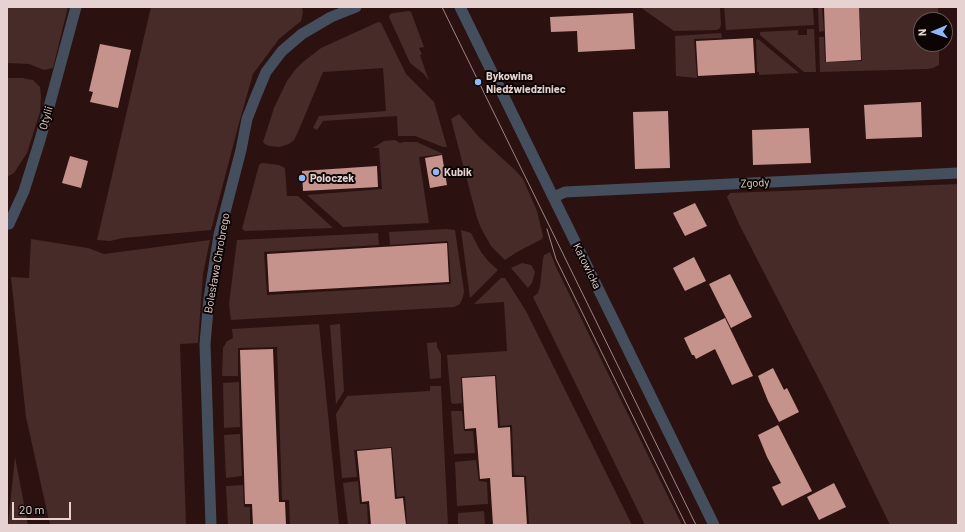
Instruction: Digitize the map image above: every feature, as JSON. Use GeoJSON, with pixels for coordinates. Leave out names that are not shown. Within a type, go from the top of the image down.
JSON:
{"type":"FeatureCollection","features":[{"type":"Feature","properties":{"kind":"street","name":"Otylii"},"geometry":{"type":"LineString","coordinates":[[7,224],[9,224],[24,191],[40,140],[76,7]]}},
{"type":"Feature","properties":{"kind":"street","name":"Bolesława Chrobrego"},"geometry":{"type":"LineString","coordinates":[[210,525],[206,344],[209,298],[219,235],[248,119],[266,72],[282,52],[302,34],[332,17],[356,7]]}},
{"type":"Feature","properties":{"kind":"street","name":"Katowicka"},"geometry":{"type":"LineString","coordinates":[[460,7],[714,525]]}},
{"type":"Feature","properties":{"kind":"street","name":"Zgody"},"geometry":{"type":"LineString","coordinates":[[554,197],[565,192],[958,173]]}},
{"type":"Feature","properties":{"kind":"shaded area"},"geometry":{"type":"Polygon","coordinates":[[[7,7],[68,7],[53,68],[44,70],[29,64],[7,63],[7,7]]]}},
{"type":"Feature","properties":{"kind":"shaded area"},"geometry":{"type":"Polygon","coordinates":[[[151,7],[302,7],[303,12],[301,21],[279,39],[253,74],[211,230],[123,238],[110,241],[97,240],[151,7]]]}},
{"type":"Feature","properties":{"kind":"shaded area"},"geometry":{"type":"Polygon","coordinates":[[[640,7],[720,7],[721,25],[717,30],[674,31],[640,7]]]}},
{"type":"Feature","properties":{"kind":"shaded area"},"geometry":{"type":"Polygon","coordinates":[[[724,7],[813,7],[814,25],[726,30],[724,7]]]}},
{"type":"Feature","properties":{"kind":"shaded area"},"geometry":{"type":"Polygon","coordinates":[[[818,7],[822,7],[824,31],[819,32],[818,7]]]}},
{"type":"Feature","properties":{"kind":"shaded area"},"geometry":{"type":"Polygon","coordinates":[[[859,7],[938,7],[938,12],[913,12],[913,52],[939,52],[939,65],[933,68],[820,72],[819,37],[824,37],[825,62],[862,61],[859,7]]]}},
{"type":"Feature","properties":{"kind":"shaded area"},"geometry":{"type":"Polygon","coordinates":[[[411,12],[424,47],[419,48],[422,54],[420,55],[429,81],[424,74],[410,63],[389,17],[390,14],[411,12]]]}},
{"type":"Feature","properties":{"kind":"shaded area"},"geometry":{"type":"Polygon","coordinates":[[[378,22],[381,23],[406,74],[434,102],[447,147],[443,147],[415,136],[398,136],[397,116],[323,121],[317,130],[313,128],[319,116],[386,111],[383,68],[323,72],[294,140],[289,144],[279,147],[265,144],[263,142],[274,108],[287,81],[295,70],[321,48],[378,22]]]}},
{"type":"Feature","properties":{"kind":"shaded area"},"geometry":{"type":"Polygon","coordinates":[[[807,29],[814,29],[816,72],[804,72],[760,35],[760,32],[798,30],[798,35],[807,35],[807,29]]]}},
{"type":"Feature","properties":{"kind":"shaded area"},"geometry":{"type":"Polygon","coordinates":[[[721,33],[722,38],[694,39],[697,78],[676,76],[675,36],[721,33]]]}},
{"type":"Feature","properties":{"kind":"shaded area"},"geometry":{"type":"Polygon","coordinates":[[[758,39],[799,73],[759,75],[759,72],[757,72],[756,40],[758,39]]]}},
{"type":"Feature","properties":{"kind":"shaded area"},"geometry":{"type":"Polygon","coordinates":[[[7,78],[33,80],[40,87],[41,96],[40,112],[27,153],[14,173],[7,177],[7,78]]]}},
{"type":"Feature","properties":{"kind":"shaded area"},"geometry":{"type":"Polygon","coordinates":[[[459,114],[480,138],[523,179],[537,211],[543,236],[542,239],[505,260],[491,246],[477,218],[451,119],[459,114]]]}},
{"type":"Feature","properties":{"kind":"shaded area"},"geometry":{"type":"Polygon","coordinates":[[[395,140],[400,143],[417,142],[443,154],[419,157],[429,223],[343,227],[307,195],[382,189],[379,148],[373,148],[384,141],[395,140]]]}},
{"type":"Feature","properties":{"kind":"shaded area"},"geometry":{"type":"Polygon","coordinates":[[[262,163],[279,165],[285,168],[287,196],[298,196],[333,228],[245,231],[242,229],[259,165],[262,163]]]}},
{"type":"Feature","properties":{"kind":"shaded area"},"geometry":{"type":"Polygon","coordinates":[[[958,184],[958,525],[890,525],[827,395],[739,224],[727,197],[730,193],[958,184]]]}},
{"type":"Feature","properties":{"kind":"shaded area"},"geometry":{"type":"Polygon","coordinates":[[[447,229],[455,230],[464,291],[460,304],[454,307],[231,320],[229,304],[237,240],[378,233],[379,245],[264,252],[267,295],[451,284],[448,241],[390,245],[389,232],[447,229]]]}},
{"type":"Feature","properties":{"kind":"shaded area"},"geometry":{"type":"Polygon","coordinates":[[[461,230],[471,233],[481,252],[498,270],[470,298],[461,230]]]}},
{"type":"Feature","properties":{"kind":"shaded area"},"geometry":{"type":"Polygon","coordinates":[[[31,239],[88,248],[104,254],[210,240],[203,274],[198,343],[180,344],[186,525],[50,525],[26,417],[11,277],[29,278],[31,239]]]}},
{"type":"Feature","properties":{"kind":"shaded area"},"geometry":{"type":"Polygon","coordinates":[[[550,252],[682,525],[645,525],[533,297],[538,293],[540,286],[544,255],[550,252]]]}},
{"type":"Feature","properties":{"kind":"shaded area"},"geometry":{"type":"Polygon","coordinates":[[[522,263],[531,265],[535,272],[532,283],[528,288],[511,268],[522,263]]]}},
{"type":"Feature","properties":{"kind":"shaded area"},"geometry":{"type":"Polygon","coordinates":[[[501,278],[505,278],[526,311],[632,525],[529,525],[526,476],[514,475],[512,425],[500,426],[496,375],[461,377],[462,403],[453,404],[451,402],[447,355],[507,351],[504,302],[474,304],[501,278]]]}},
{"type":"Feature","properties":{"kind":"shaded area"},"geometry":{"type":"Polygon","coordinates":[[[319,324],[339,525],[290,525],[289,500],[282,500],[277,347],[238,348],[238,376],[222,376],[223,348],[227,341],[233,338],[232,329],[319,324]]]}},
{"type":"Feature","properties":{"kind":"shaded area"},"geometry":{"type":"Polygon","coordinates":[[[340,324],[344,391],[336,404],[330,325],[340,324]]]}},
{"type":"Feature","properties":{"kind":"shaded area"},"geometry":{"type":"Polygon","coordinates":[[[437,342],[437,347],[441,354],[441,378],[430,379],[427,343],[437,342]]]}},
{"type":"Feature","properties":{"kind":"shaded area"},"geometry":{"type":"Polygon","coordinates":[[[239,382],[240,427],[224,428],[223,383],[239,382]]]}},
{"type":"Feature","properties":{"kind":"shaded area"},"geometry":{"type":"Polygon","coordinates":[[[430,386],[441,386],[448,525],[407,525],[405,496],[397,497],[392,447],[354,450],[357,477],[342,478],[336,414],[347,396],[430,391],[430,386]]]}},
{"type":"Feature","properties":{"kind":"shaded area"},"geometry":{"type":"Polygon","coordinates":[[[451,411],[462,411],[464,431],[473,431],[475,453],[454,454],[451,411]]]}},
{"type":"Feature","properties":{"kind":"shaded area"},"geometry":{"type":"Polygon","coordinates":[[[240,434],[242,476],[226,478],[224,435],[240,434]]]}},
{"type":"Feature","properties":{"kind":"shaded area"},"geometry":{"type":"Polygon","coordinates":[[[15,457],[28,525],[8,525],[15,457]]]}},
{"type":"Feature","properties":{"kind":"shaded area"},"geometry":{"type":"Polygon","coordinates":[[[476,460],[479,481],[487,482],[488,504],[457,506],[455,462],[476,460]]]}},
{"type":"Feature","properties":{"kind":"shaded area"},"geometry":{"type":"Polygon","coordinates":[[[358,481],[360,504],[367,504],[368,525],[348,525],[343,483],[358,481]]]}},
{"type":"Feature","properties":{"kind":"shaded area"},"geometry":{"type":"Polygon","coordinates":[[[243,485],[244,507],[250,507],[250,525],[228,525],[226,486],[243,485]]]}},
{"type":"Feature","properties":{"kind":"shaded area"},"geometry":{"type":"Polygon","coordinates":[[[484,511],[485,525],[458,525],[458,513],[484,511]]]}},
{"type":"Feature","properties":{"kind":"building"},"geometry":{"type":"Polygon","coordinates":[[[824,7],[859,7],[861,60],[826,62],[824,7]]]}},
{"type":"Feature","properties":{"kind":"building"},"geometry":{"type":"Polygon","coordinates":[[[633,13],[635,49],[578,52],[577,31],[551,32],[550,17],[633,13]]]}},
{"type":"Feature","properties":{"kind":"building"},"geometry":{"type":"Polygon","coordinates":[[[753,38],[755,73],[698,76],[696,41],[753,38]]]}},
{"type":"Feature","properties":{"kind":"building"},"geometry":{"type":"Polygon","coordinates":[[[100,44],[131,50],[118,108],[90,102],[93,92],[89,91],[100,44]]]}},
{"type":"Feature","properties":{"kind":"building"},"geometry":{"type":"Polygon","coordinates":[[[921,102],[922,137],[866,139],[864,105],[921,102]]]}},
{"type":"Feature","properties":{"kind":"building"},"geometry":{"type":"Polygon","coordinates":[[[668,111],[670,168],[635,169],[633,112],[668,111]]]}},
{"type":"Feature","properties":{"kind":"building"},"geometry":{"type":"Polygon","coordinates":[[[809,128],[811,163],[753,165],[752,130],[809,128]]]}},
{"type":"Feature","properties":{"kind":"building"},"geometry":{"type":"Polygon","coordinates":[[[442,155],[447,185],[430,188],[425,158],[442,155]]]}},
{"type":"Feature","properties":{"kind":"building"},"geometry":{"type":"Polygon","coordinates":[[[70,156],[88,161],[81,188],[62,183],[70,156]]]}},
{"type":"Feature","properties":{"kind":"building"},"geometry":{"type":"Polygon","coordinates":[[[377,166],[378,187],[303,191],[302,171],[377,166]]]}},
{"type":"Feature","properties":{"kind":"building"},"geometry":{"type":"Polygon","coordinates":[[[695,203],[707,226],[685,236],[673,213],[695,203]]]}},
{"type":"Feature","properties":{"kind":"building"},"geometry":{"type":"Polygon","coordinates":[[[447,243],[449,282],[269,292],[267,254],[447,243]]]}},
{"type":"Feature","properties":{"kind":"building"},"geometry":{"type":"Polygon","coordinates":[[[694,257],[706,281],[685,291],[673,268],[694,257]]]}},
{"type":"Feature","properties":{"kind":"building"},"geometry":{"type":"Polygon","coordinates":[[[730,274],[752,317],[731,328],[709,284],[730,274]]]}},
{"type":"Feature","properties":{"kind":"building"},"geometry":{"type":"Polygon","coordinates":[[[725,318],[753,376],[732,385],[715,349],[696,359],[694,355],[692,355],[684,338],[725,318]]]}},
{"type":"Feature","properties":{"kind":"building"},"geometry":{"type":"Polygon","coordinates":[[[273,349],[279,502],[285,502],[286,525],[253,525],[252,504],[245,504],[240,350],[273,349]]]}},
{"type":"Feature","properties":{"kind":"building"},"geometry":{"type":"Polygon","coordinates":[[[773,368],[784,390],[787,388],[799,412],[779,422],[768,401],[758,376],[773,368]]]}},
{"type":"Feature","properties":{"kind":"building"},"geometry":{"type":"Polygon","coordinates":[[[495,376],[498,428],[510,427],[512,477],[524,477],[527,525],[493,525],[490,478],[480,479],[476,428],[465,429],[462,378],[495,376]]]}},
{"type":"Feature","properties":{"kind":"building"},"geometry":{"type":"Polygon","coordinates":[[[778,425],[812,491],[782,506],[772,487],[781,483],[767,457],[758,435],[778,425]]]}},
{"type":"Feature","properties":{"kind":"building"},"geometry":{"type":"Polygon","coordinates":[[[391,448],[395,499],[403,498],[406,525],[371,525],[369,501],[362,502],[357,451],[391,448]]]}},
{"type":"Feature","properties":{"kind":"building"},"geometry":{"type":"Polygon","coordinates":[[[834,483],[846,507],[819,520],[807,497],[834,483]]]}},
{"type":"Feature","properties":{"kind":"tram line"},"geometry":{"type":"LineString","coordinates":[[442,7],[696,525]]}},
{"type":"Feature","properties":{"kind":"tram line"},"geometry":{"type":"LineString","coordinates":[[547,229],[556,259],[686,525]]}},
{"type":"Feature","properties":{"kind":"place","name":"Bykowina Niedźwiedziniec"},"geometry":{"type":"Point","coordinates":[478,82]}},
{"type":"Feature","properties":{"kind":"place","name":"Kubik"},"geometry":{"type":"Point","coordinates":[436,172]}},
{"type":"Feature","properties":{"kind":"place","name":"Poloczek"},"geometry":{"type":"Point","coordinates":[302,178]}}]}
